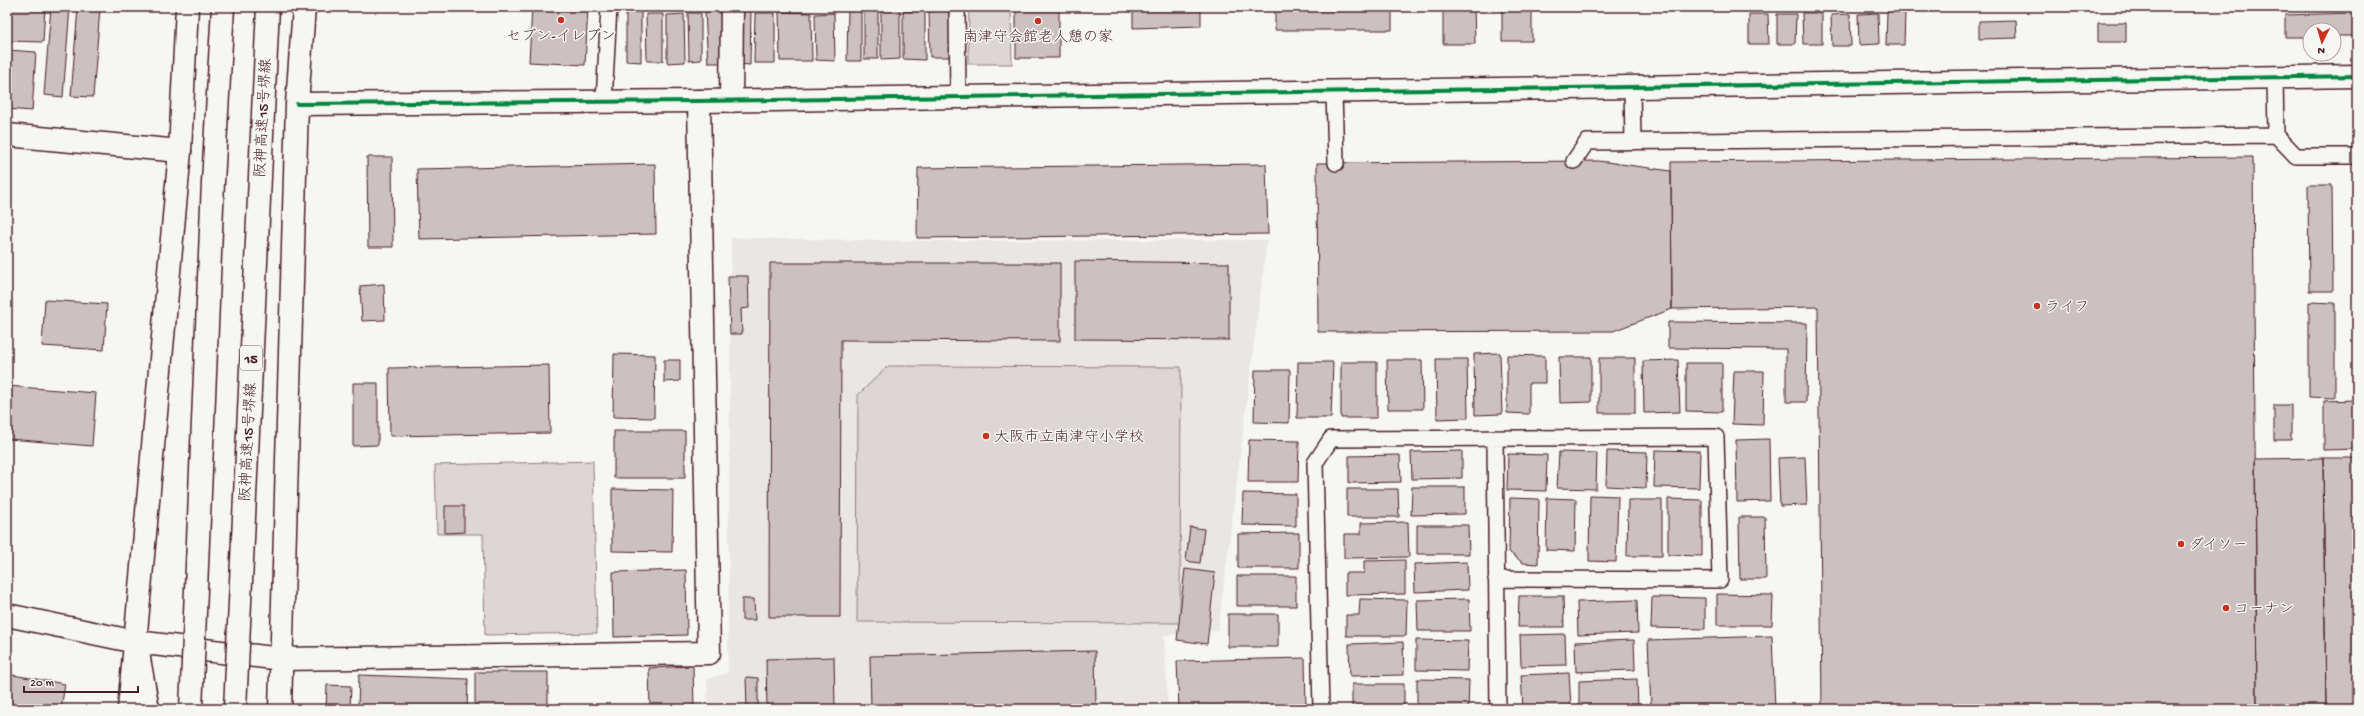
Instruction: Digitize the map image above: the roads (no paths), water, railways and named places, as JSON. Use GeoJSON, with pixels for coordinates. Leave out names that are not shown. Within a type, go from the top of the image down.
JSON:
{"type":"FeatureCollection","features":[{"type":"Feature","properties":{"kind":"main road"},"geometry":{"type":"LineString","coordinates":[[129,709],[180,151],[187,7]]}},
{"type":"Feature","properties":{"kind":"main road"},"geometry":{"type":"LineString","coordinates":[[191,709],[223,7]]}},
{"type":"Feature","properties":{"kind":"main road","name":"阪神高速15号堺線"},"geometry":{"type":"LineString","coordinates":[[235,709],[268,7]]}},
{"type":"Feature","properties":{"kind":"main road"},"geometry":{"type":"LineString","coordinates":[[280,709],[297,104],[304,7]]}},
{"type":"Feature","properties":{"kind":"main road"},"geometry":{"type":"LineString","coordinates":[[731,101],[732,7]]}},
{"type":"Feature","properties":{"kind":"main road"},"geometry":{"type":"LineString","coordinates":[[297,104],[731,101],[2357,76]]}},
{"type":"Feature","properties":{"kind":"main road"},"geometry":{"type":"LineString","coordinates":[[7,615],[136,642],[282,658],[709,653],[700,101]]}},
{"type":"Feature","properties":{"kind":"main road"},"geometry":{"type":"LineString","coordinates":[[7,135],[180,151]]}},
{"type":"Feature","properties":{"kind":"main road"},"geometry":{"type":"LineString","coordinates":[[136,642],[148,709]]}},
{"type":"Feature","properties":{"kind":"lane"},"geometry":{"type":"LineString","coordinates":[[604,102],[609,7]]}},
{"type":"Feature","properties":{"kind":"lane"},"geometry":{"type":"LineString","coordinates":[[957,7],[958,97]]}},
{"type":"Feature","properties":{"kind":"lane"},"geometry":{"type":"LineString","coordinates":[[2275,77],[2276,134],[2296,156],[2357,156]]}},
{"type":"Feature","properties":{"kind":"lane"},"geometry":{"type":"LineString","coordinates":[[1632,87],[1633,142]]}},
{"type":"Feature","properties":{"kind":"lane"},"geometry":{"type":"LineString","coordinates":[[1334,92],[1336,163]]}},
{"type":"Feature","properties":{"kind":"lane"},"geometry":{"type":"LineString","coordinates":[[1574,161],[1587,142],[2276,134]]}},
{"type":"Feature","properties":{"kind":"lane"},"geometry":{"type":"LineString","coordinates":[[1321,709],[1315,463],[1330,439],[1716,437],[1720,580],[1496,579]]}},
{"type":"Feature","properties":{"kind":"lane"},"geometry":{"type":"LineString","coordinates":[[1495,438],[1498,709]]}},
{"type":"Feature","properties":{"kind":"place","name":"セブン-イレブン"},"geometry":{"type":"Point","coordinates":[561,20]}},
{"type":"Feature","properties":{"kind":"place","name":"南津守会館老人憩の家"},"geometry":{"type":"Point","coordinates":[1038,21]}},
{"type":"Feature","properties":{"kind":"place","name":"ライフ"},"geometry":{"type":"Point","coordinates":[2037,306]}},
{"type":"Feature","properties":{"kind":"place","name":"大阪市立南津守小学校"},"geometry":{"type":"Point","coordinates":[986,436]}},
{"type":"Feature","properties":{"kind":"place","name":"ダイソー"},"geometry":{"type":"Point","coordinates":[2181,544]}},
{"type":"Feature","properties":{"kind":"place","name":"コーナン"},"geometry":{"type":"Point","coordinates":[2226,608]}}]}
